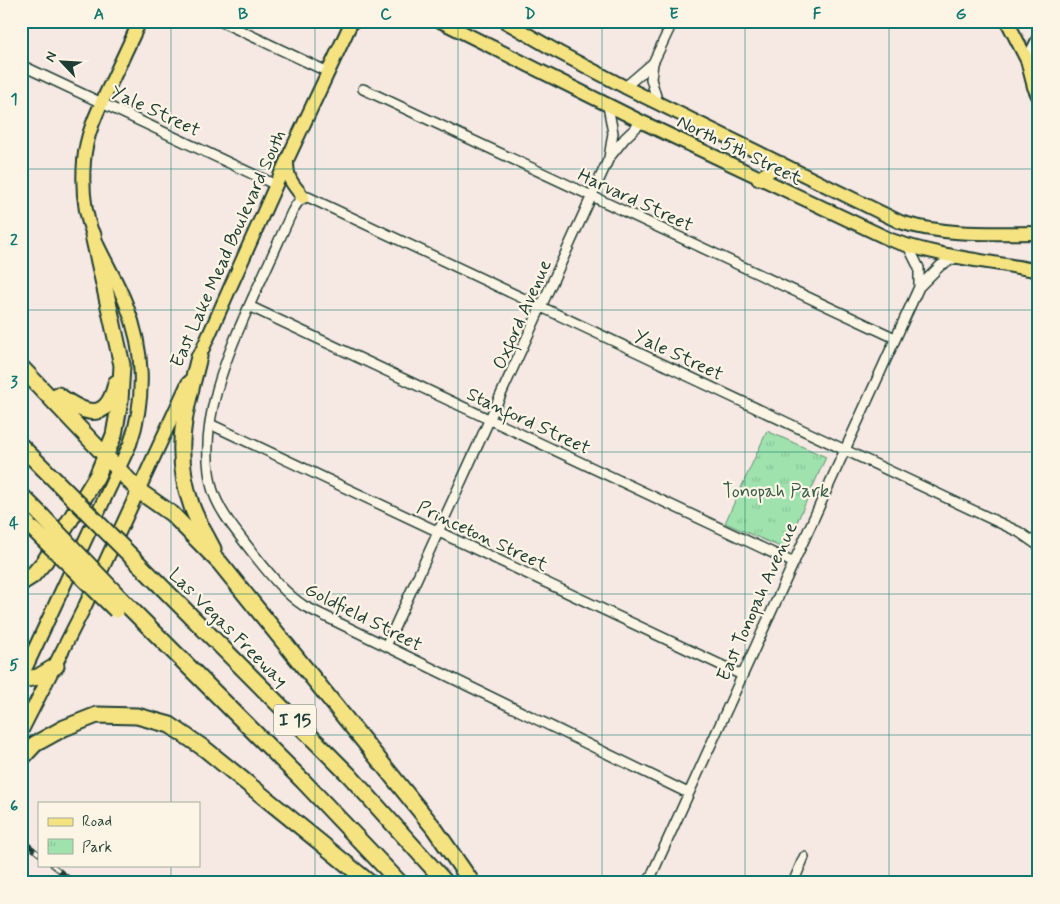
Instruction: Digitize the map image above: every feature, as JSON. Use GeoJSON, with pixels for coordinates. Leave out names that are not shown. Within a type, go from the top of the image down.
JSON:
{"type":"FeatureCollection","features":[{"type":"Feature","properties":{"kind":"highway"},"geometry":{"type":"LineString","coordinates":[[21,583],[32,576],[45,561],[97,476],[114,435],[120,401],[122,365],[93,235]]}},
{"type":"Feature","properties":{"kind":"highway"},"geometry":{"type":"LineString","coordinates":[[44,389],[58,394],[75,407],[91,412],[108,405],[112,399],[118,363],[117,342]]}},
{"type":"Feature","properties":{"kind":"highway"},"geometry":{"type":"LineString","coordinates":[[199,358],[183,420],[181,461],[187,492],[193,510],[220,563]]}},
{"type":"Feature","properties":{"kind":"highway"},"geometry":{"type":"LineString","coordinates":[[21,367],[139,491],[172,514],[220,563],[434,828],[472,883]]}},
{"type":"Feature","properties":{"kind":"highway","name":"Las Vegas Freeway"},"geometry":{"type":"LineString","coordinates":[[21,446],[349,774],[446,883]]}},
{"type":"Feature","properties":{"kind":"highway","name":"I 15"},"geometry":{"type":"LineString","coordinates":[[21,495],[41,514],[118,604],[135,614],[304,782],[400,883]]}},
{"type":"Feature","properties":{"kind":"highway"},"geometry":{"type":"LineString","coordinates":[[21,518],[118,604]]}},
{"type":"Feature","properties":{"kind":"highway"},"geometry":{"type":"LineString","coordinates":[[21,679],[38,677],[56,666]]}},
{"type":"Feature","properties":{"kind":"highway"},"geometry":{"type":"LineString","coordinates":[[21,759],[35,744],[64,728],[98,715],[137,716],[170,725],[200,745],[242,778],[370,883]]}},
{"type":"Feature","properties":{"kind":"main road"},"geometry":{"type":"LineString","coordinates":[[21,679],[130,444],[138,417],[142,374],[140,355],[126,304],[93,235],[85,205],[84,159],[89,131],[140,21]]}},
{"type":"Feature","properties":{"kind":"main road","name":"East Lake Mead Boulevard South"},"geometry":{"type":"LineString","coordinates":[[21,732],[56,666],[108,558],[287,160],[352,21]]}},
{"type":"Feature","properties":{"kind":"main road","name":"North 5th Street"},"geometry":{"type":"LineString","coordinates":[[440,21],[608,106],[866,230],[908,246],[1039,270]]}},
{"type":"Feature","properties":{"kind":"main road","name":"North 5th Street"},"geometry":{"type":"LineString","coordinates":[[504,21],[625,87],[900,222],[924,229],[951,233],[1039,234]]}},
{"type":"Feature","properties":{"kind":"main road"},"geometry":{"type":"LineString","coordinates":[[1008,21],[1033,63],[1034,87],[1039,98]]}},
{"type":"Feature","properties":{"kind":"main road"},"geometry":{"type":"LineString","coordinates":[[287,160],[288,176],[303,197]]}},
{"type":"Feature","properties":{"kind":"main road"},"geometry":{"type":"LineString","coordinates":[[758,179],[781,163]]}},
{"type":"Feature","properties":{"kind":"street"},"geometry":{"type":"LineString","coordinates":[[220,21],[328,72]]}},
{"type":"Feature","properties":{"kind":"street"},"geometry":{"type":"LineString","coordinates":[[658,103],[652,79],[654,63],[673,21]]}},
{"type":"Feature","properties":{"kind":"street"},"geometry":{"type":"LineString","coordinates":[[1033,63],[1039,36]]}},
{"type":"Feature","properties":{"kind":"street"},"geometry":{"type":"LineString","coordinates":[[625,87],[654,63]]}},
{"type":"Feature","properties":{"kind":"street","name":"Yale Street"},"geometry":{"type":"LineString","coordinates":[[21,65],[276,185]]}},
{"type":"Feature","properties":{"kind":"street","name":"Harvard Street"},"geometry":{"type":"LineString","coordinates":[[363,89],[895,338]]}},
{"type":"Feature","properties":{"kind":"street","name":"Oxford Avenue"},"geometry":{"type":"LineString","coordinates":[[386,646],[491,420],[609,158],[613,133],[608,106]]}},
{"type":"Feature","properties":{"kind":"street","name":"Oxford Avenue"},"geometry":{"type":"LineString","coordinates":[[609,158],[625,138],[642,122]]}},
{"type":"Feature","properties":{"kind":"street","name":"Yale Street"},"geometry":{"type":"LineString","coordinates":[[303,197],[308,197],[1018,532],[1039,546]]}},
{"type":"Feature","properties":{"kind":"street","name":"Goldfield Street"},"geometry":{"type":"LineString","coordinates":[[303,197],[292,212],[249,306],[232,345],[218,387],[210,424],[207,450],[212,489],[226,519],[269,574],[291,597],[304,606],[688,793]]}},
{"type":"Feature","properties":{"kind":"street"},"geometry":{"type":"LineString","coordinates":[[908,246],[918,268],[919,288]]}},
{"type":"Feature","properties":{"kind":"street","name":"East Tonopah Avenue"},"geometry":{"type":"LineString","coordinates":[[648,883],[919,288],[941,265],[958,256]]}},
{"type":"Feature","properties":{"kind":"street","name":"Stanford Street"},"geometry":{"type":"LineString","coordinates":[[249,306],[794,563]]}},
{"type":"Feature","properties":{"kind":"street","name":"Princeton Street"},"geometry":{"type":"LineString","coordinates":[[210,424],[742,675]]}},
{"type":"Feature","properties":{"kind":"street"},"geometry":{"type":"LineString","coordinates":[[793,883],[804,857]]}},
{"type":"Feature","properties":{"kind":"green space","name":"Tonopah Park"},"geometry":{"type":"Polygon","coordinates":[[[767,431],[826,457],[785,549],[725,523],[767,431]]]}},
{"type":"Feature","properties":{"kind":"railway"},"geometry":{"type":"LineString","coordinates":[[21,839],[38,853]]}},
{"type":"Feature","properties":{"kind":"railway"},"geometry":{"type":"LineString","coordinates":[[53,866],[75,883]]}}]}
